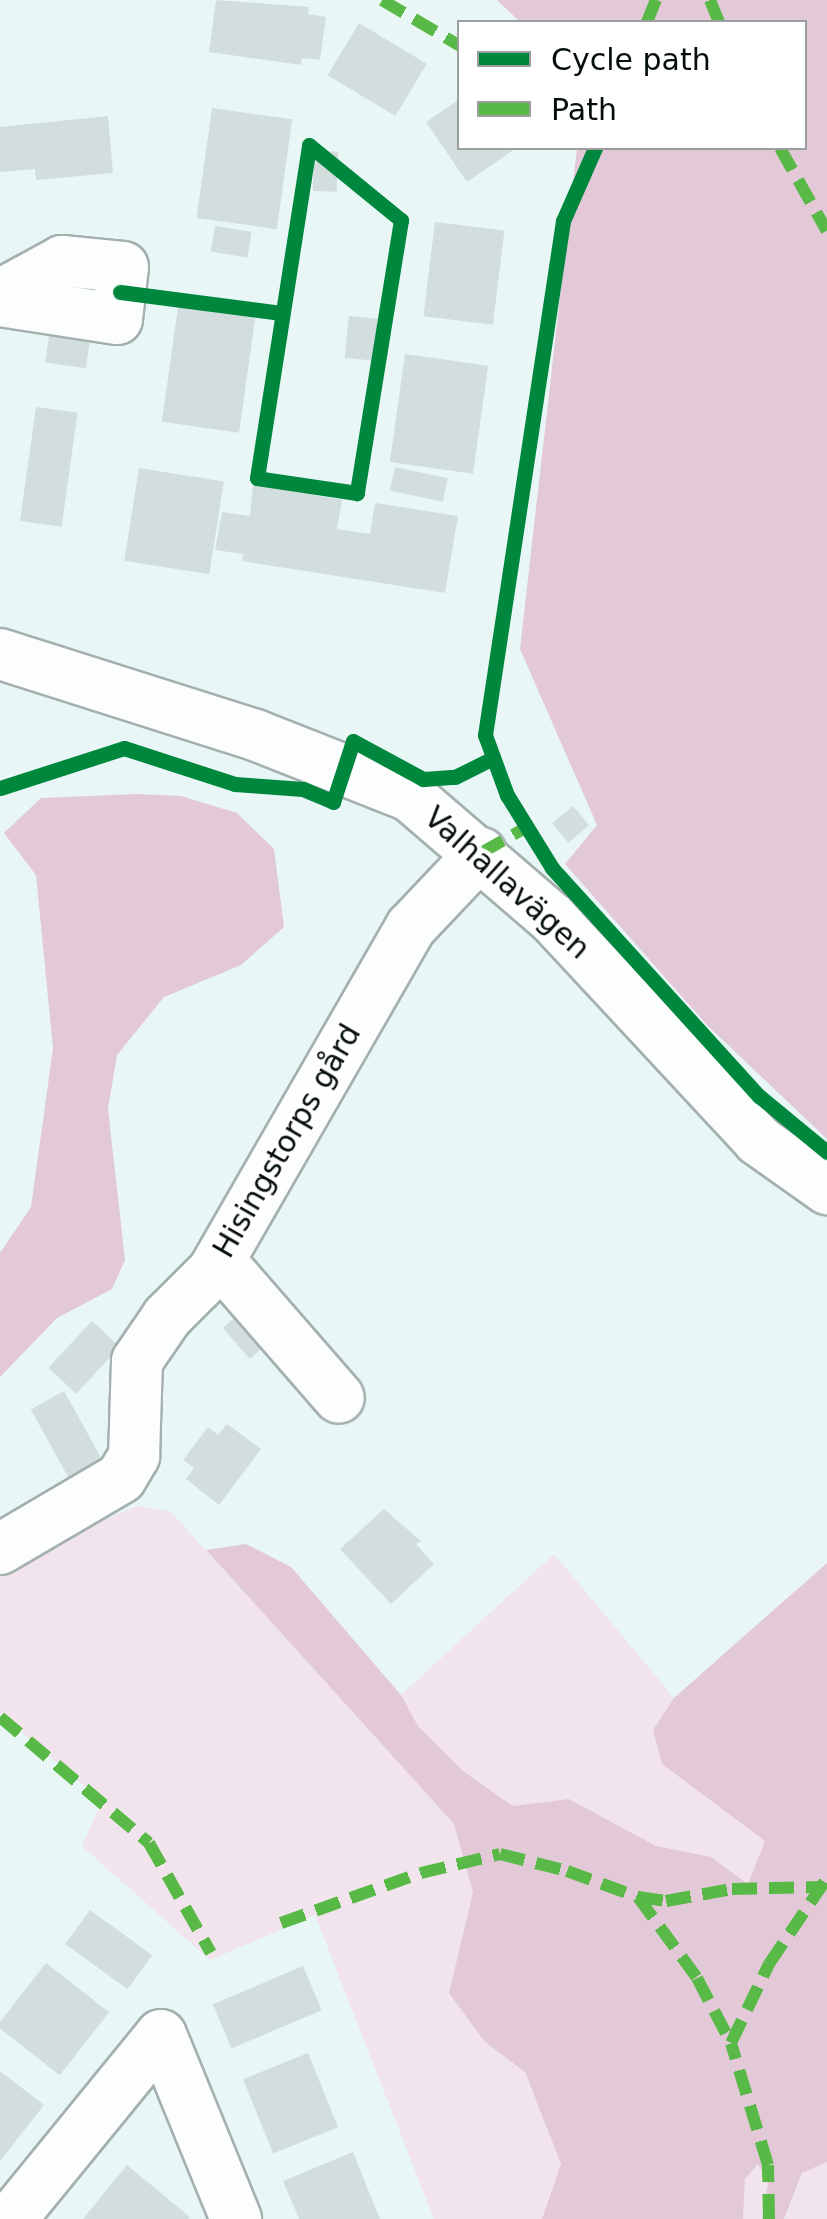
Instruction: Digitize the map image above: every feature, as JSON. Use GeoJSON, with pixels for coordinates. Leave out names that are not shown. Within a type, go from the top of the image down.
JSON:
{"type":"FeatureCollection","features":[{"type":"Feature","properties":{"kind":"street","name":"Valhallavägen"},"geometry":{"type":"LineString","coordinates":[[0,654],[255,735],[410,796],[482,852],[552,918],[758,1140],[827,1189]]}},
{"type":"Feature","properties":{"kind":"street","name":"Hisingstorps gård"},"geometry":{"type":"LineString","coordinates":[[0,1550],[121,1478],[134,1456],[137,1361],[220,1261],[411,927],[482,852]]}},
{"type":"Feature","properties":{"kind":"street"},"geometry":{"type":"LineString","coordinates":[[220,1261],[339,1398]]}},
{"type":"Feature","properties":{"kind":"street"},"geometry":{"type":"LineString","coordinates":[[10,2219],[161,2035],[236,2219]]}},
{"type":"Feature","properties":{"kind":"shaded area"},"geometry":{"type":"Polygon","coordinates":[[[497,0],[827,0],[827,1139],[707,1025],[565,864],[597,825],[520,649],[577,150],[807,150],[807,20],[518,20],[497,0]]]}},
{"type":"Feature","properties":{"kind":"shaded area"},"geometry":{"type":"Polygon","coordinates":[[[181,796],[237,813],[274,849],[284,927],[241,965],[164,997],[117,1055],[108,1109],[125,1260],[112,1289],[57,1318],[0,1377],[0,1253],[31,1207],[53,1048],[36,875],[4,833],[41,798],[181,796]]]}},
{"type":"Feature","properties":{"kind":"shaded area"},"geometry":{"type":"Polygon","coordinates":[[[137,1506],[170,1511],[454,1824],[473,1892],[449,1993],[484,2041],[525,2072],[561,2164],[542,2219],[434,2219],[315,1915],[210,1960],[82,1846],[102,1801],[0,1713],[0,1564],[137,1506]]]}},
{"type":"Feature","properties":{"kind":"shaded area"},"geometry":{"type":"Polygon","coordinates":[[[246,1544],[291,1567],[401,1695],[418,1726],[463,1771],[513,1806],[569,1799],[656,1846],[711,1857],[748,1884],[765,1841],[662,1764],[653,1730],[674,1698],[827,1563],[827,2162],[802,2173],[784,2219],[762,2219],[768,2184],[758,2164],[745,2179],[743,2219],[542,2219],[561,2164],[525,2072],[484,2041],[449,1993],[473,1892],[454,1824],[206,1550],[246,1544]]]}},
{"type":"Feature","properties":{"kind":"shaded area"},"geometry":{"type":"Polygon","coordinates":[[[554,1554],[674,1698],[653,1730],[662,1764],[765,1841],[749,1884],[711,1857],[656,1846],[569,1799],[514,1806],[463,1771],[418,1726],[401,1695],[554,1554]]]}},
{"type":"Feature","properties":{"kind":"shaded area"},"geometry":{"type":"Polygon","coordinates":[[[827,2162],[827,2219],[785,2219],[802,2173],[827,2162]]]}},
{"type":"Feature","properties":{"kind":"shaded area"},"geometry":{"type":"Polygon","coordinates":[[[758,2164],[768,2184],[762,2219],[743,2219],[745,2179],[758,2164]]]}},
{"type":"Feature","properties":{"kind":"building"},"geometry":{"type":"Polygon","coordinates":[[[216,0],[309,7],[308,14],[326,17],[320,60],[302,58],[301,65],[209,52],[216,0]]]}},
{"type":"Feature","properties":{"kind":"building"},"geometry":{"type":"Polygon","coordinates":[[[359,23],[427,64],[395,116],[328,75],[359,23]]]}},
{"type":"Feature","properties":{"kind":"building"},"geometry":{"type":"Polygon","coordinates":[[[457,101],[457,150],[513,150],[467,182],[426,122],[457,101]]]}},
{"type":"Feature","properties":{"kind":"building"},"geometry":{"type":"Polygon","coordinates":[[[212,108],[292,119],[277,229],[197,218],[212,108]]]}},
{"type":"Feature","properties":{"kind":"building"},"geometry":{"type":"Polygon","coordinates":[[[108,116],[113,173],[36,180],[35,169],[0,172],[0,127],[108,116]]]}},
{"type":"Feature","properties":{"kind":"building"},"geometry":{"type":"Polygon","coordinates":[[[314,151],[338,152],[337,192],[313,191],[314,151]]]}},
{"type":"Feature","properties":{"kind":"building"},"geometry":{"type":"Polygon","coordinates":[[[435,222],[504,231],[493,325],[423,316],[435,222]]]}},
{"type":"Feature","properties":{"kind":"building"},"geometry":{"type":"Polygon","coordinates":[[[215,226],[252,232],[247,257],[211,252],[215,226]]]}},
{"type":"Feature","properties":{"kind":"building"},"geometry":{"type":"Polygon","coordinates":[[[178,307],[255,318],[239,433],[162,422],[178,307]]]}},
{"type":"Feature","properties":{"kind":"building"},"geometry":{"type":"Polygon","coordinates":[[[349,316],[378,319],[373,361],[345,358],[349,316]]]}},
{"type":"Feature","properties":{"kind":"building"},"geometry":{"type":"Polygon","coordinates":[[[51,322],[92,328],[86,368],[45,363],[51,322]]]}},
{"type":"Feature","properties":{"kind":"building"},"geometry":{"type":"Polygon","coordinates":[[[405,354],[488,366],[473,474],[390,462],[405,354]]]}},
{"type":"Feature","properties":{"kind":"building"},"geometry":{"type":"Polygon","coordinates":[[[36,407],[78,413],[62,527],[20,521],[36,407]]]}},
{"type":"Feature","properties":{"kind":"building"},"geometry":{"type":"Polygon","coordinates":[[[395,467],[448,478],[443,502],[390,490],[395,467]]]}},
{"type":"Feature","properties":{"kind":"building"},"geometry":{"type":"Polygon","coordinates":[[[139,468],[224,481],[209,574],[124,561],[139,468]]]}},
{"type":"Feature","properties":{"kind":"building"},"geometry":{"type":"Polygon","coordinates":[[[253,484],[342,500],[337,529],[370,534],[375,503],[458,516],[445,593],[242,561],[243,554],[215,550],[222,512],[250,516],[253,484]]]}},
{"type":"Feature","properties":{"kind":"building"},"geometry":{"type":"Polygon","coordinates":[[[573,806],[589,825],[568,843],[552,823],[573,806]]]}},
{"type":"Feature","properties":{"kind":"building"},"geometry":{"type":"Polygon","coordinates":[[[247,1307],[274,1338],[250,1359],[223,1328],[247,1307]]]}},
{"type":"Feature","properties":{"kind":"building"},"geometry":{"type":"Polygon","coordinates":[[[92,1321],[120,1347],[76,1394],[48,1368],[92,1321]]]}},
{"type":"Feature","properties":{"kind":"building"},"geometry":{"type":"Polygon","coordinates":[[[64,1391],[110,1473],[76,1492],[31,1409],[64,1391]]]}},
{"type":"Feature","properties":{"kind":"building"},"geometry":{"type":"Polygon","coordinates":[[[227,1424],[261,1449],[219,1505],[186,1479],[194,1468],[183,1460],[208,1427],[218,1435],[227,1424]]]}},
{"type":"Feature","properties":{"kind":"building"},"geometry":{"type":"Polygon","coordinates":[[[384,1509],[421,1541],[416,1544],[434,1564],[391,1604],[340,1549],[384,1509]]]}},
{"type":"Feature","properties":{"kind":"building"},"geometry":{"type":"Polygon","coordinates":[[[90,1910],[152,1955],[128,1989],[65,1944],[90,1910]]]}},
{"type":"Feature","properties":{"kind":"building"},"geometry":{"type":"Polygon","coordinates":[[[46,1963],[109,2012],[60,2075],[0,2029],[0,2022],[46,1963]]]}},
{"type":"Feature","properties":{"kind":"building"},"geometry":{"type":"Polygon","coordinates":[[[303,1966],[322,2010],[232,2048],[213,2004],[303,1966]]]}},
{"type":"Feature","properties":{"kind":"building"},"geometry":{"type":"Polygon","coordinates":[[[308,2053],[338,2127],[273,2153],[243,2079],[308,2053]]]}},
{"type":"Feature","properties":{"kind":"building"},"geometry":{"type":"Polygon","coordinates":[[[0,2071],[44,2105],[0,2161],[0,2071]]]}},
{"type":"Feature","properties":{"kind":"building"},"geometry":{"type":"Polygon","coordinates":[[[353,2152],[380,2219],[299,2219],[283,2181],[353,2152]]]}},
{"type":"Feature","properties":{"kind":"building"},"geometry":{"type":"Polygon","coordinates":[[[127,2165],[190,2217],[83,2219],[127,2165]]]}},
{"type":"Feature","properties":{"kind":"marked path"},"geometry":{"type":"LineString","coordinates":[[382,0],[457,44]]}},
{"type":"Feature","properties":{"kind":"marked path"},"geometry":{"type":"LineString","coordinates":[[648,20],[656,0]]}},
{"type":"Feature","properties":{"kind":"marked path"},"geometry":{"type":"LineString","coordinates":[[710,0],[718,20]]}},
{"type":"Feature","properties":{"kind":"marked path"},"geometry":{"type":"LineString","coordinates":[[781,150],[827,231]]}},
{"type":"Feature","properties":{"kind":"marked path"},"geometry":{"type":"LineString","coordinates":[[481,853],[527,827]]}},
{"type":"Feature","properties":{"kind":"marked path"},"geometry":{"type":"LineString","coordinates":[[0,1717],[149,1843],[211,1953]]}},
{"type":"Feature","properties":{"kind":"marked path"},"geometry":{"type":"LineString","coordinates":[[281,1923],[421,1873],[500,1854],[567,1871],[638,1897],[697,1978],[731,2043]]}},
{"type":"Feature","properties":{"kind":"marked path"},"geometry":{"type":"LineString","coordinates":[[769,2219],[768,2165],[731,2043],[769,1964],[827,1878]]}},
{"type":"Feature","properties":{"kind":"marked path"},"geometry":{"type":"LineString","coordinates":[[638,1897],[666,1901],[732,1889],[822,1887]]}},
{"type":"Feature","properties":{"kind":"cycle path"},"geometry":{"type":"LineString","coordinates":[[309,145],[401,220],[357,493],[257,478],[309,145]]}},
{"type":"Feature","properties":{"kind":"cycle path"},"geometry":{"type":"LineString","coordinates":[[594,150],[563,221],[485,735],[507,795],[552,868],[759,1096],[827,1152]]}},
{"type":"Feature","properties":{"kind":"cycle path"},"geometry":{"type":"LineString","coordinates":[[120,292],[282,313]]}},
{"type":"Feature","properties":{"kind":"cycle path"},"geometry":{"type":"LineString","coordinates":[[0,788],[124,748],[235,784],[303,789],[333,802],[353,741],[423,779],[455,777],[491,759]]}}]}
